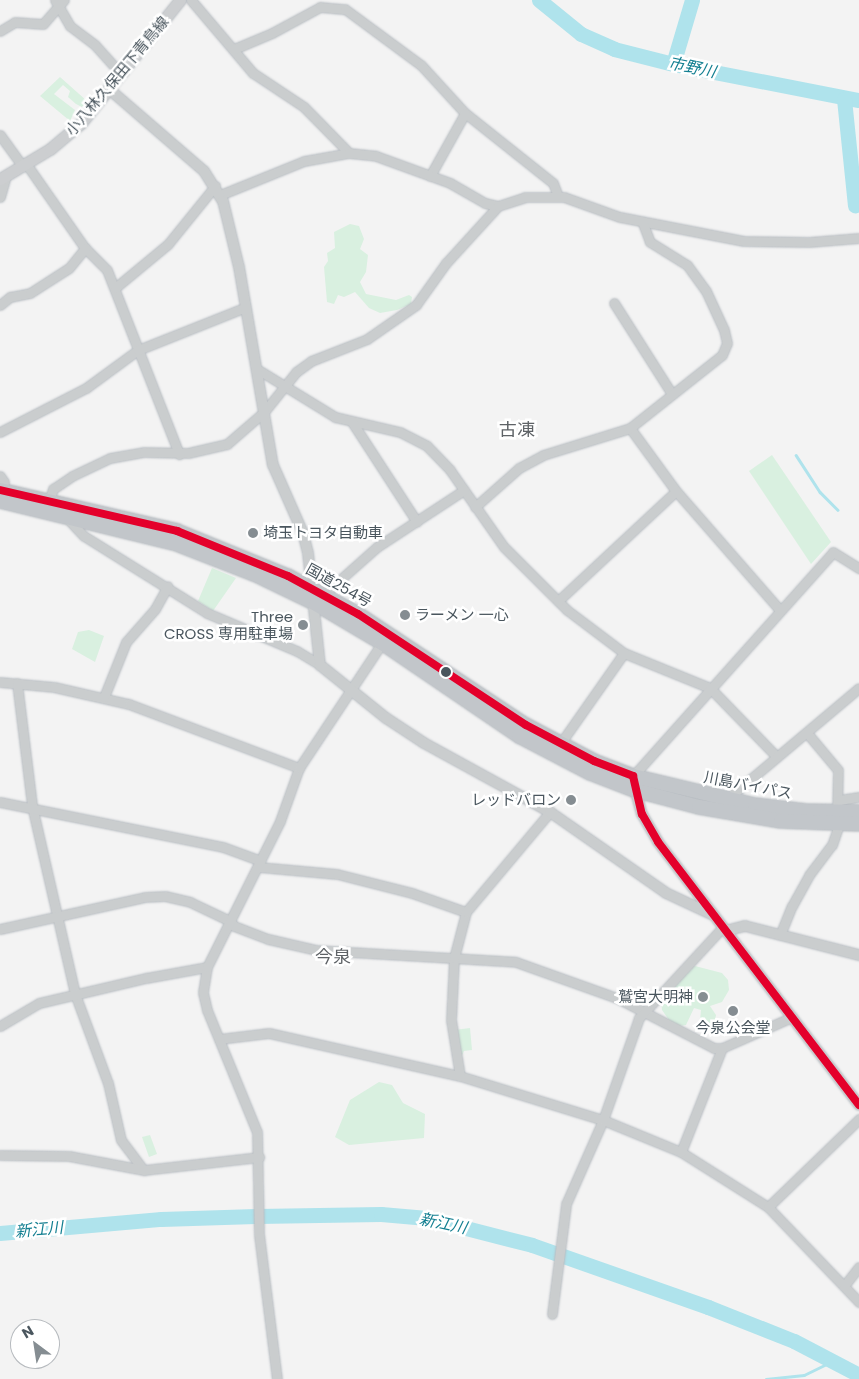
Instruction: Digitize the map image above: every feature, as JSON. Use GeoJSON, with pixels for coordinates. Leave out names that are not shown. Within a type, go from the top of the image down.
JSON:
{"type":"FeatureCollection","features":[{"type":"Feature","properties":{"kind":"highway","name":"国道254号"},"geometry":{"type":"LineString","coordinates":[[1,494],[48,501],[177,531],[229,550],[317,596],[560,744],[634,783]]}},
{"type":"Feature","properties":{"kind":"highway","name":"国道254号"},"geometry":{"type":"LineString","coordinates":[[1,494],[66,517],[126,530],[200,552],[317,596],[382,643],[519,736],[582,769],[634,783]]}},
{"type":"Feature","properties":{"kind":"highway","name":"川島バイパス"},"geometry":{"type":"LineString","coordinates":[[634,783],[782,809],[838,812],[859,824]]}},
{"type":"Feature","properties":{"kind":"highway","name":"川島バイパス"},"geometry":{"type":"LineString","coordinates":[[634,783],[747,816],[859,812]]}},
{"type":"Feature","properties":{"kind":"main road","name":"小八林久保田下青鳥線"},"geometry":{"type":"LineString","coordinates":[[3,178],[25,166],[81,123],[180,0]]}},
{"type":"Feature","properties":{"kind":"street"},"geometry":{"type":"LineString","coordinates":[[191,0],[262,82],[304,107],[348,153]]}},
{"type":"Feature","properties":{"kind":"street"},"geometry":{"type":"LineString","coordinates":[[0,31],[15,22],[43,24],[60,2],[70,26],[95,45],[121,74]]}},
{"type":"Feature","properties":{"kind":"street"},"geometry":{"type":"LineString","coordinates":[[234,49],[272,33],[331,3],[345,9],[421,65],[465,113],[553,183],[558,196]]}},
{"type":"Feature","properties":{"kind":"street"},"geometry":{"type":"LineString","coordinates":[[109,89],[192,159],[218,191],[229,216],[275,470],[303,533],[317,596],[320,665]]}},
{"type":"Feature","properties":{"kind":"street"},"geometry":{"type":"LineString","coordinates":[[430,176],[465,113]]}},
{"type":"Feature","properties":{"kind":"street"},"geometry":{"type":"LineString","coordinates":[[0,135],[85,248],[107,270],[179,454]]}},
{"type":"Feature","properties":{"kind":"street"},"geometry":{"type":"LineString","coordinates":[[115,288],[168,244],[218,191],[304,161],[348,153],[376,156],[430,176],[498,206]]}},
{"type":"Feature","properties":{"kind":"street"},"geometry":{"type":"LineString","coordinates":[[0,197],[3,178]]}},
{"type":"Feature","properties":{"kind":"street"},"geometry":{"type":"LineString","coordinates":[[48,501],[53,489],[72,476],[110,458],[144,452],[179,454],[227,444],[264,412],[284,385],[311,362],[367,339],[416,305],[446,263],[498,206],[533,195],[558,196],[642,221],[744,241],[809,242],[859,238]]}},
{"type":"Feature","properties":{"kind":"street"},"geometry":{"type":"LineString","coordinates":[[475,507],[520,468],[543,455],[630,428],[722,355],[727,343],[717,311],[695,274],[650,242],[642,221]]}},
{"type":"Feature","properties":{"kind":"street"},"geometry":{"type":"LineString","coordinates":[[0,305],[10,297],[30,293],[69,268],[85,248]]}},
{"type":"Feature","properties":{"kind":"street"},"geometry":{"type":"LineString","coordinates":[[614,303],[672,394]]}},
{"type":"Feature","properties":{"kind":"street"},"geometry":{"type":"LineString","coordinates":[[0,432],[100,379],[138,350],[246,307]]}},
{"type":"Feature","properties":{"kind":"street"},"geometry":{"type":"LineString","coordinates":[[256,369],[335,416],[416,438],[437,456],[464,490],[504,548],[592,632],[624,652],[710,688],[777,757]]}},
{"type":"Feature","properties":{"kind":"street"},"geometry":{"type":"LineString","coordinates":[[352,422],[417,522]]}},
{"type":"Feature","properties":{"kind":"street"},"geometry":{"type":"LineString","coordinates":[[630,428],[676,491],[779,609]]}},
{"type":"Feature","properties":{"kind":"street"},"geometry":{"type":"LineString","coordinates":[[0,476],[4,482],[1,494]]}},
{"type":"Feature","properties":{"kind":"street"},"geometry":{"type":"LineString","coordinates":[[317,596],[377,548],[464,490]]}},
{"type":"Feature","properties":{"kind":"street"},"geometry":{"type":"LineString","coordinates":[[558,601],[676,491]]}},
{"type":"Feature","properties":{"kind":"street"},"geometry":{"type":"LineString","coordinates":[[66,517],[84,536],[168,586],[218,620],[297,651],[320,665],[349,690],[424,743],[550,812],[642,878],[713,915]]}},
{"type":"Feature","properties":{"kind":"street"},"geometry":{"type":"LineString","coordinates":[[859,568],[833,552],[779,609],[710,688],[634,783],[649,829],[859,1105]]}},
{"type":"Feature","properties":{"kind":"street"},"geometry":{"type":"LineString","coordinates":[[104,697],[126,642],[154,609],[168,586]]}},
{"type":"Feature","properties":{"kind":"street"},"geometry":{"type":"LineString","coordinates":[[277,1379],[259,1230],[257,1132],[206,1010],[204,992],[207,967],[260,864],[290,797],[299,768],[382,643]]}},
{"type":"Feature","properties":{"kind":"street"},"geometry":{"type":"LineString","coordinates":[[560,744],[624,652]]}},
{"type":"Feature","properties":{"kind":"street"},"geometry":{"type":"LineString","coordinates":[[0,682],[104,697],[173,718],[299,768]]}},
{"type":"Feature","properties":{"kind":"street"},"geometry":{"type":"LineString","coordinates":[[17,683],[32,806],[75,994],[108,1083],[121,1140],[144,1170]]}},
{"type":"Feature","properties":{"kind":"street"},"geometry":{"type":"LineString","coordinates":[[727,799],[859,688]]}},
{"type":"Feature","properties":{"kind":"street"},"geometry":{"type":"LineString","coordinates":[[780,935],[792,906],[809,875],[832,845],[838,812],[838,770],[807,733]]}},
{"type":"Feature","properties":{"kind":"street"},"geometry":{"type":"LineString","coordinates":[[838,812],[859,797]]}},
{"type":"Feature","properties":{"kind":"street"},"geometry":{"type":"LineString","coordinates":[[0,802],[32,806],[223,847],[260,864],[337,874],[412,893],[466,912]]}},
{"type":"Feature","properties":{"kind":"street"},"geometry":{"type":"LineString","coordinates":[[460,1076],[451,1031],[454,958],[466,912],[550,812]]}},
{"type":"Feature","properties":{"kind":"street"},"geometry":{"type":"LineString","coordinates":[[0,929],[145,897],[165,896],[190,902],[230,920],[234,926],[268,939],[316,950],[507,961],[528,966],[605,993],[703,1044],[722,1048],[792,1017]]}},
{"type":"Feature","properties":{"kind":"street"},"geometry":{"type":"LineString","coordinates":[[552,1314],[566,1204],[603,1120],[643,1013],[724,929],[739,926],[858,952]]}},
{"type":"Feature","properties":{"kind":"street"},"geometry":{"type":"LineString","coordinates":[[0,1026],[39,1003],[207,967]]}},
{"type":"Feature","properties":{"kind":"street"},"geometry":{"type":"LineString","coordinates":[[219,1039],[268,1033],[460,1076],[603,1120],[681,1152],[768,1207],[859,1302]]}},
{"type":"Feature","properties":{"kind":"street"},"geometry":{"type":"LineString","coordinates":[[681,1152],[722,1048]]}},
{"type":"Feature","properties":{"kind":"street"},"geometry":{"type":"LineString","coordinates":[[768,1207],[859,1119]]}},
{"type":"Feature","properties":{"kind":"street"},"geometry":{"type":"LineString","coordinates":[[0,1155],[69,1156],[144,1170],[259,1157]]}},
{"type":"Feature","properties":{"kind":"street"},"geometry":{"type":"LineString","coordinates":[[844,1286],[859,1267]]}},
{"type":"Feature","properties":{"kind":"green space"},"geometry":{"type":"Polygon","coordinates":[[[60,77],[87,101],[82,107],[76,104],[68,97],[70,91],[63,85],[54,94],[75,110],[70,121],[40,96],[60,77]]]}},
{"type":"Feature","properties":{"kind":"green space"},"geometry":{"type":"Polygon","coordinates":[[[350,224],[359,226],[364,239],[360,249],[368,255],[366,272],[360,282],[366,294],[396,300],[409,295],[412,297],[411,304],[397,310],[380,313],[369,308],[355,292],[344,297],[338,295],[334,304],[327,302],[324,267],[328,261],[327,253],[335,248],[334,232],[350,224]]]}},
{"type":"Feature","properties":{"kind":"green space"},"geometry":{"type":"Polygon","coordinates":[[[772,455],[831,542],[811,564],[749,471],[772,455]]]}},
{"type":"Feature","properties":{"kind":"green space"},"geometry":{"type":"Polygon","coordinates":[[[212,568],[236,578],[213,611],[198,601],[212,568]]]}},
{"type":"Feature","properties":{"kind":"green space"},"geometry":{"type":"Polygon","coordinates":[[[89,630],[104,636],[95,662],[72,649],[78,632],[89,630]]]}},
{"type":"Feature","properties":{"kind":"green space"},"geometry":{"type":"Polygon","coordinates":[[[695,966],[722,973],[728,980],[729,990],[722,1002],[710,1006],[716,1015],[715,1022],[704,1024],[700,1021],[701,1010],[694,1008],[686,1025],[679,1026],[671,1023],[662,1010],[661,999],[689,967],[695,966]]]}},
{"type":"Feature","properties":{"kind":"green space"},"geometry":{"type":"Polygon","coordinates":[[[470,1028],[472,1050],[464,1051],[460,1060],[454,1030],[470,1028]]]}},
{"type":"Feature","properties":{"kind":"green space"},"geometry":{"type":"Polygon","coordinates":[[[379,1082],[392,1085],[403,1103],[425,1114],[424,1138],[349,1145],[335,1137],[350,1100],[379,1082]]]}},
{"type":"Feature","properties":{"kind":"green space"},"geometry":{"type":"Polygon","coordinates":[[[150,1135],[157,1154],[149,1157],[142,1137],[150,1135]]]}},
{"type":"Feature","properties":{"kind":"waterway","name":"市野川"},"geometry":{"type":"LineString","coordinates":[[539,0],[581,34],[614,49],[673,64],[859,100]]}},
{"type":"Feature","properties":{"kind":"waterway"},"geometry":{"type":"LineString","coordinates":[[673,64],[692,0]]}},
{"type":"Feature","properties":{"kind":"waterway","name":"新江川"},"geometry":{"type":"LineString","coordinates":[[844,99],[855,205]]}},
{"type":"Feature","properties":{"kind":"waterway"},"geometry":{"type":"LineString","coordinates":[[796,455],[820,492],[838,510]]}},
{"type":"Feature","properties":{"kind":"waterway","name":"新江川"},"geometry":{"type":"LineString","coordinates":[[0,1233],[161,1219],[381,1214],[427,1218],[532,1245],[708,1307],[794,1341],[859,1375]]}},
{"type":"Feature","properties":{"kind":"waterway"},"geometry":{"type":"LineString","coordinates":[[766,1379],[804,1375],[833,1361]]}},
{"type":"Feature","properties":{"kind":"transit line"},"geometry":{"type":"LineString","coordinates":[[0,490],[177,531],[288,576],[358,614],[526,725],[594,761],[633,776],[642,814],[658,842],[859,1105]]}},
{"type":"Feature","properties":{"kind":"place","name":"埼玉トヨタ自動車"},"geometry":{"type":"Point","coordinates":[253,533]}},
{"type":"Feature","properties":{"kind":"place","name":"ラーメン 一心"},"geometry":{"type":"Point","coordinates":[405,615]}},
{"type":"Feature","properties":{"kind":"place","name":"Three CROSS 専用駐車場"},"geometry":{"type":"Point","coordinates":[303,625]}},
{"type":"Feature","properties":{"kind":"place","name":"レッドバロン"},"geometry":{"type":"Point","coordinates":[571,800]}},
{"type":"Feature","properties":{"kind":"place","name":"鷲宮大明神"},"geometry":{"type":"Point","coordinates":[703,997]}},
{"type":"Feature","properties":{"kind":"place","name":"今泉公会堂"},"geometry":{"type":"Point","coordinates":[733,1011]}},
{"type":"Feature","properties":{"kind":"district","name":"古凍"},"geometry":{"type":"Point","coordinates":[517,430]}},
{"type":"Feature","properties":{"kind":"district","name":"今泉"},"geometry":{"type":"Point","coordinates":[333,957]}}]}
